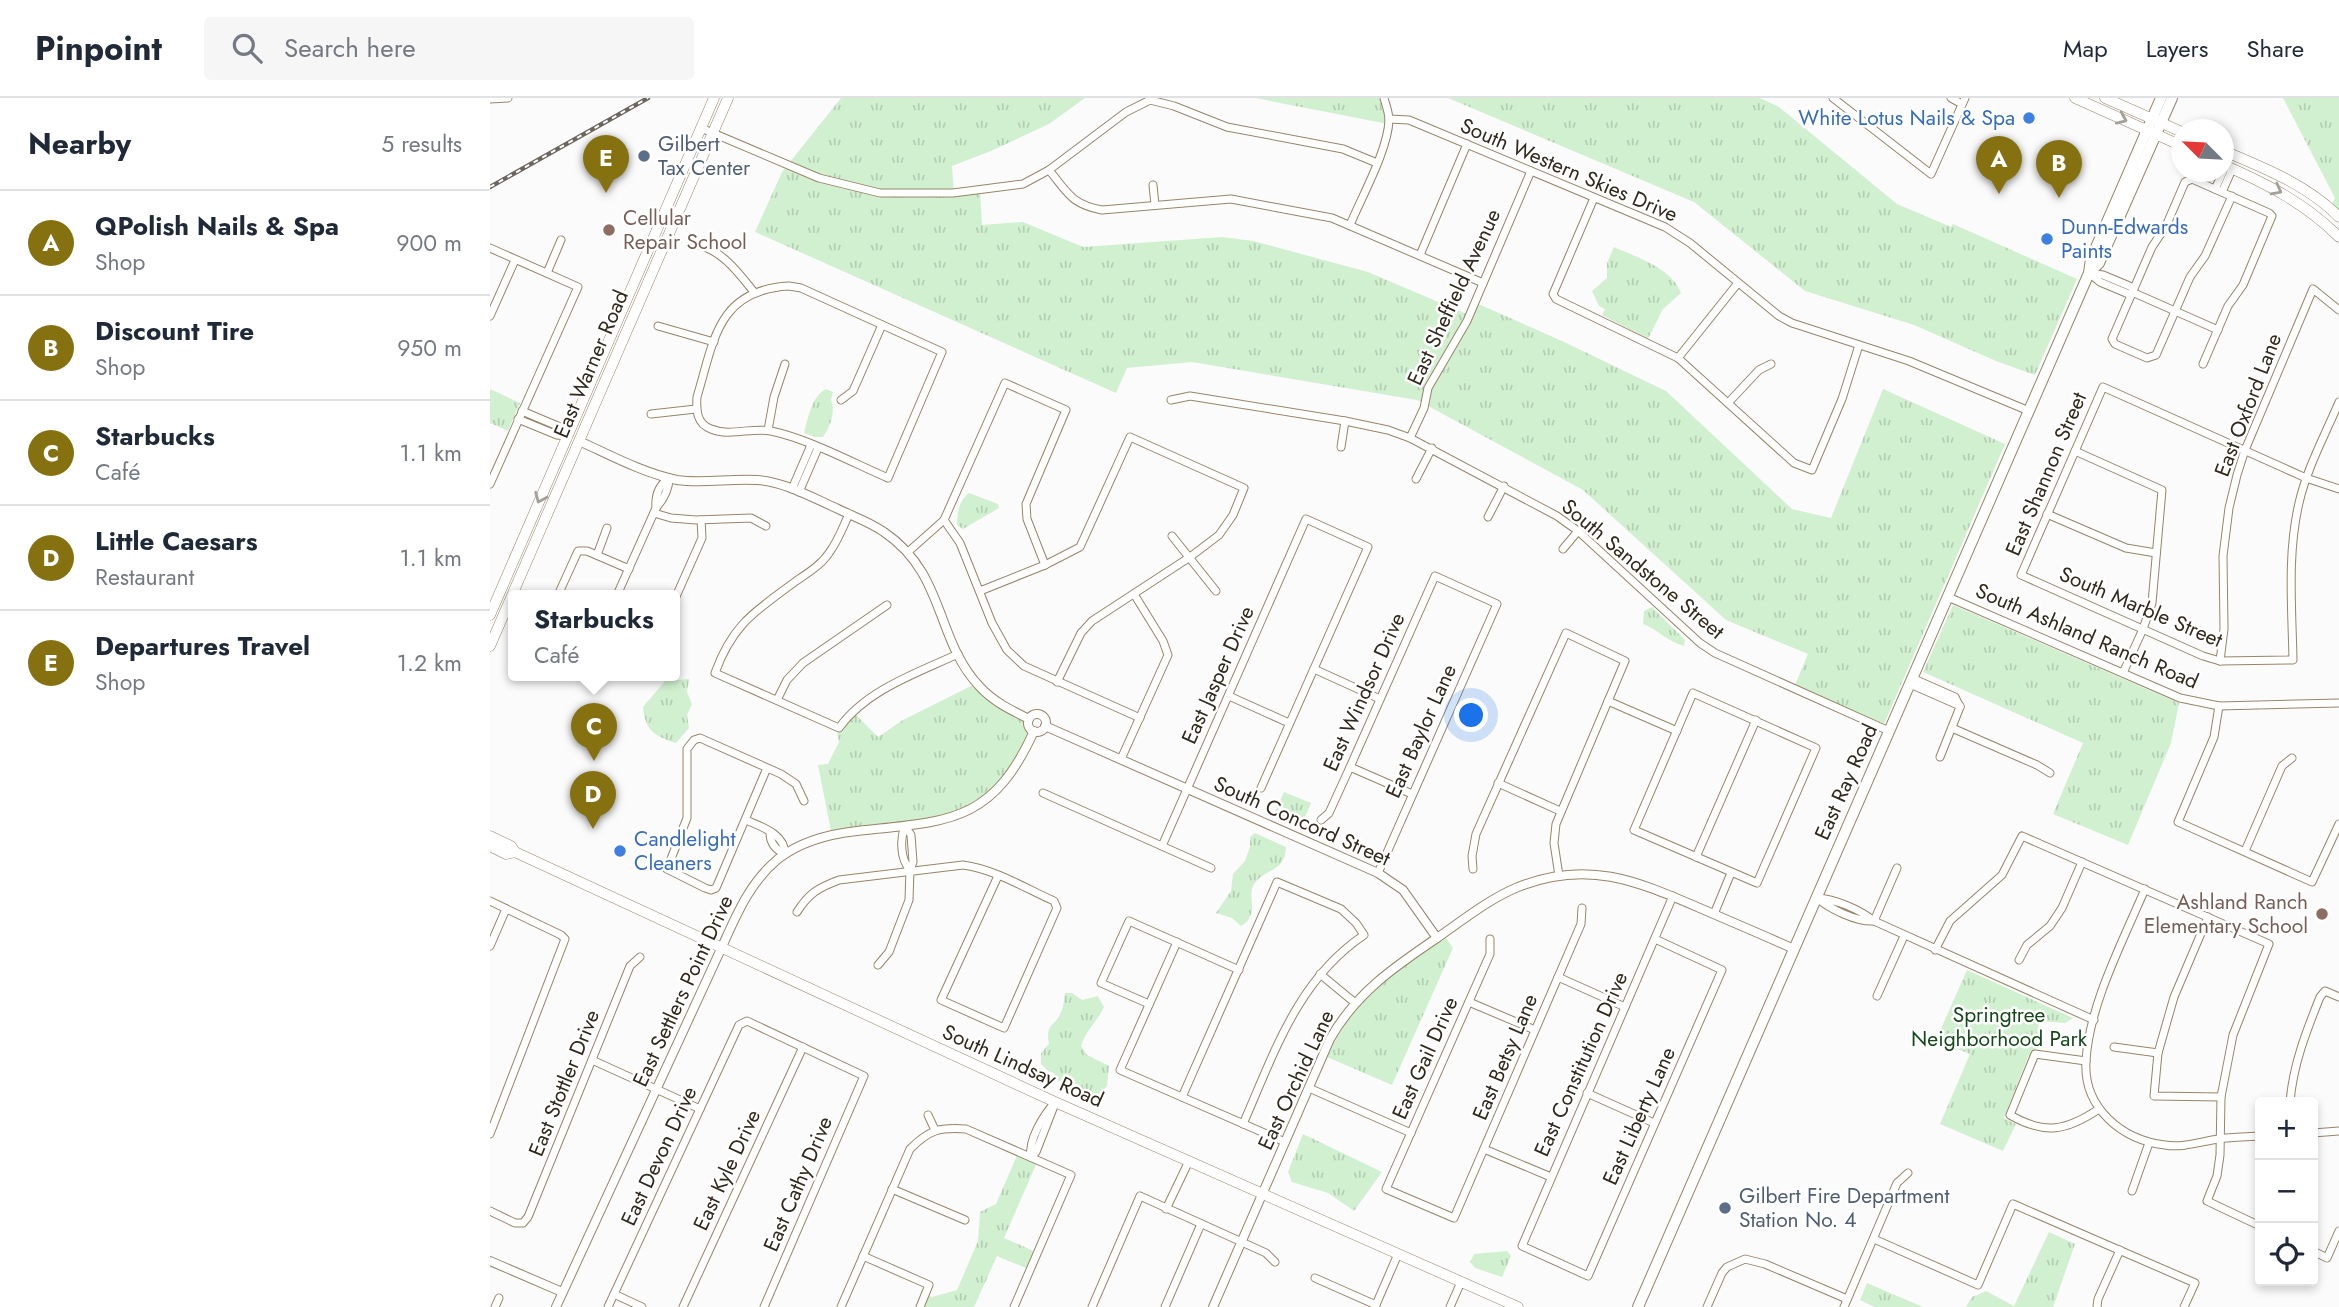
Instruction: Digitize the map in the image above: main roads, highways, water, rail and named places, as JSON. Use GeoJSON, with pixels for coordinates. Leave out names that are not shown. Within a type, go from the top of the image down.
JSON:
{"type":"FeatureCollection","features":[{"type":"Feature","properties":{"kind":"main road","name":"East Warner Road"},"geometry":{"type":"LineString","coordinates":[[490,615],[714,98]]}},
{"type":"Feature","properties":{"kind":"main road","name":"East Warner Road"},"geometry":{"type":"LineString","coordinates":[[514,590],[728,98]]}},
{"type":"Feature","properties":{"kind":"main road"},"geometry":{"type":"LineString","coordinates":[[2075,98],[2171,130]]}},
{"type":"Feature","properties":{"kind":"main road"},"geometry":{"type":"LineString","coordinates":[[2105,98],[2171,138]]}},
{"type":"Feature","properties":{"kind":"main road","name":"East Ray Road"},"geometry":{"type":"LineString","coordinates":[[2154,126],[2161,98]]}},
{"type":"Feature","properties":{"kind":"main road","name":"East Ray Road"},"geometry":{"type":"LineString","coordinates":[[1638,1307],[2029,411],[2088,273],[2091,259],[2154,126],[2172,98]]}},
{"type":"Feature","properties":{"kind":"main road"},"geometry":{"type":"LineString","coordinates":[[2235,156],[2291,181],[2339,217]]}},
{"type":"Feature","properties":{"kind":"main road"},"geometry":{"type":"LineString","coordinates":[[2234,172],[2285,193],[2313,212],[2339,237]]}},
{"type":"Feature","properties":{"kind":"main road","name":"East Warner Road"},"geometry":{"type":"LineString","coordinates":[[490,646],[508,604]]}},
{"type":"Feature","properties":{"kind":"main road","name":"South Lindsay Road"},"geometry":{"type":"LineString","coordinates":[[490,836],[511,846],[515,852],[1055,1102],[1518,1307]]}},
{"type":"Feature","properties":{"kind":"main road","name":"South Lindsay Road"},"geometry":{"type":"LineString","coordinates":[[490,846],[506,853],[515,852]]}},
{"type":"Feature","properties":{"kind":"railway"},"geometry":{"type":"LineString","coordinates":[[490,187],[648,98]]}},
{"type":"Feature","properties":{"kind":"place","name":"White Lotus Nails & Spa"},"geometry":{"type":"Point","coordinates":[2029,118]}},
{"type":"Feature","properties":{"kind":"place","name":"Gilbert Tax Center"},"geometry":{"type":"Point","coordinates":[644,156]}},
{"type":"Feature","properties":{"kind":"place","name":"Departures Travel"},"geometry":{"type":"Point","coordinates":[606,193]}},
{"type":"Feature","properties":{"kind":"place","name":"QPolish Nails & Spa"},"geometry":{"type":"Point","coordinates":[1999,194]}},
{"type":"Feature","properties":{"kind":"place","name":"Discount Tire"},"geometry":{"type":"Point","coordinates":[2059,198]}},
{"type":"Feature","properties":{"kind":"place","name":"Cellular Repair School"},"geometry":{"type":"Point","coordinates":[609,230]}},
{"type":"Feature","properties":{"kind":"place","name":"Dunn-Edwards Paints"},"geometry":{"type":"Point","coordinates":[2047,239]}},
{"type":"Feature","properties":{"kind":"place","name":"Starbucks"},"geometry":{"type":"Point","coordinates":[594,761]}},
{"type":"Feature","properties":{"kind":"place","name":"Little Caesars"},"geometry":{"type":"Point","coordinates":[593,829]}},
{"type":"Feature","properties":{"kind":"place","name":"Candlelight Cleaners"},"geometry":{"type":"Point","coordinates":[620,851]}},
{"type":"Feature","properties":{"kind":"place","name":"Ashland Ranch Elementary School"},"geometry":{"type":"Point","coordinates":[2322,914]}},
{"type":"Feature","properties":{"kind":"place","name":"Gilbert Fire Department Station No. 4"},"geometry":{"type":"Point","coordinates":[1725,1208]}},
{"type":"Feature","properties":{"kind":"park label","name":"Springtree Neighborhood Park"},"geometry":{"type":"Point","coordinates":[1999,1027]}}]}
